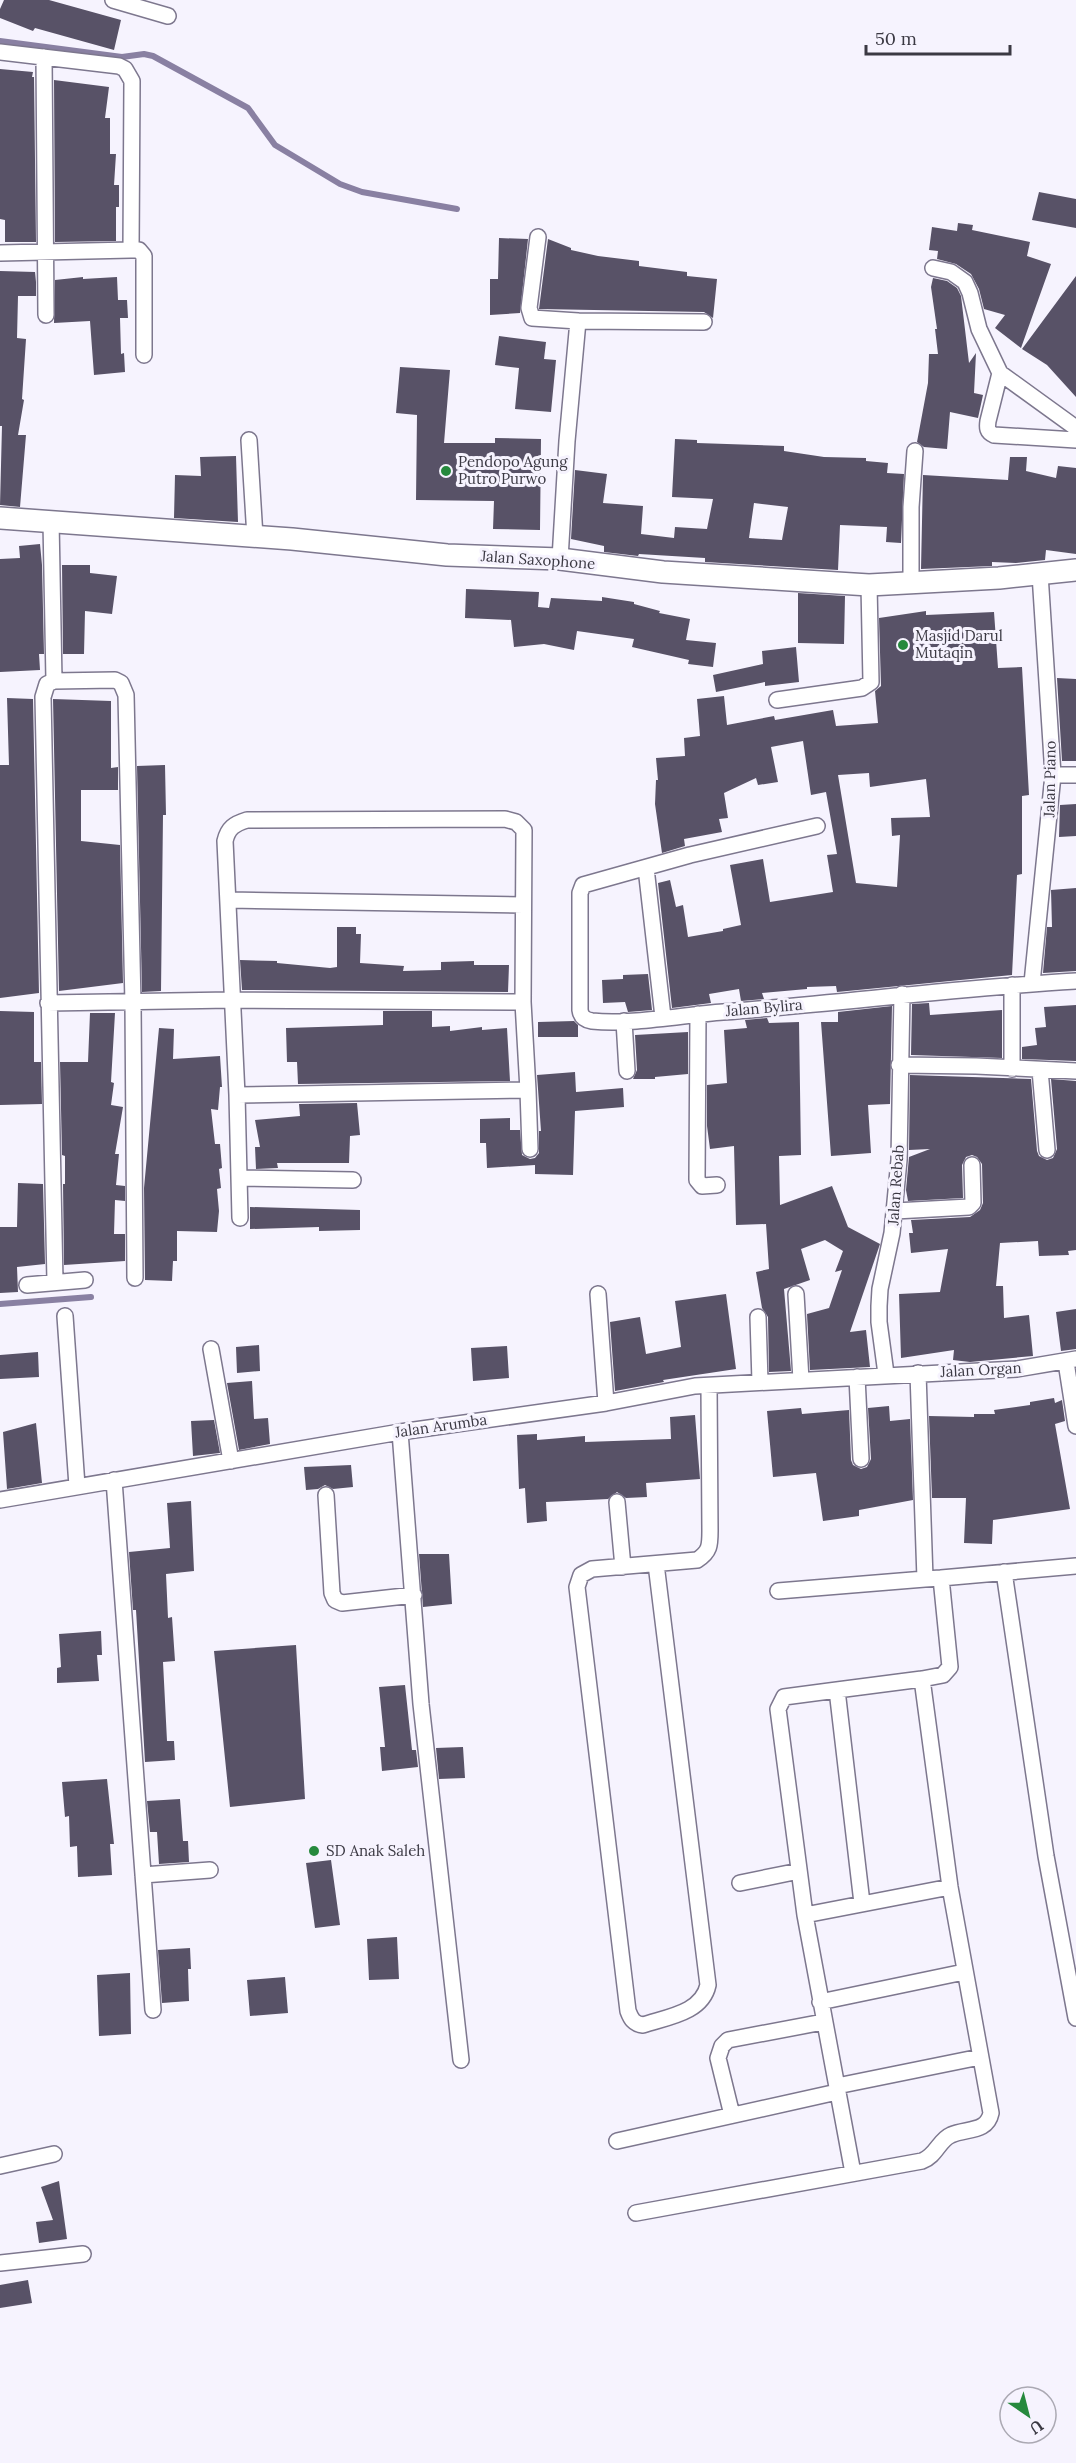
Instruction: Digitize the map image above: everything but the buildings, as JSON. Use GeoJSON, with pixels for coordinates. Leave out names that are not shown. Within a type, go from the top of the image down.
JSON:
{"type":"FeatureCollection","features":[{"type":"Feature","properties":{"kind":"main road","name":"Jalan Saxophone"},"geometry":{"type":"LineString","coordinates":[[0,518],[255,537],[447,555],[560,560],[663,572],[869,585],[1076,570]]}},
{"type":"Feature","properties":{"kind":"street"},"geometry":{"type":"LineString","coordinates":[[113,0],[168,16]]}},
{"type":"Feature","properties":{"kind":"street"},"geometry":{"type":"LineString","coordinates":[[0,52],[119,66],[129,73],[132,81],[131,250]]}},
{"type":"Feature","properties":{"kind":"street"},"geometry":{"type":"LineString","coordinates":[[44,57],[46,315]]}},
{"type":"Feature","properties":{"kind":"street"},"geometry":{"type":"LineString","coordinates":[[538,237],[530,313],[536,320],[704,322]]}},
{"type":"Feature","properties":{"kind":"street"},"geometry":{"type":"LineString","coordinates":[[0,253],[139,250],[144,256],[144,355]]}},
{"type":"Feature","properties":{"kind":"street"},"geometry":{"type":"LineString","coordinates":[[933,268],[951,272],[965,282],[979,329],[1000,373],[1076,428]]}},
{"type":"Feature","properties":{"kind":"street"},"geometry":{"type":"LineString","coordinates":[[560,560],[567,441],[578,321]]}},
{"type":"Feature","properties":{"kind":"street"},"geometry":{"type":"LineString","coordinates":[[1000,373],[988,421],[989,433],[1076,440]]}},
{"type":"Feature","properties":{"kind":"street"},"geometry":{"type":"LineString","coordinates":[[249,440],[255,537]]}},
{"type":"Feature","properties":{"kind":"street"},"geometry":{"type":"LineString","coordinates":[[911,582],[911,507],[915,451]]}},
{"type":"Feature","properties":{"kind":"street"},"geometry":{"type":"LineString","coordinates":[[51,521],[54,681]]}},
{"type":"Feature","properties":{"kind":"street","name":"Jalan Piano"},"geometry":{"type":"LineString","coordinates":[[1032,983],[1053,775],[1040,574]]}},
{"type":"Feature","properties":{"kind":"street"},"geometry":{"type":"LineString","coordinates":[[777,700],[862,688],[871,682],[869,585]]}},
{"type":"Feature","properties":{"kind":"street"},"geometry":{"type":"LineString","coordinates":[[55,1282],[44,697],[47,684],[54,681],[116,680],[125,688],[133,1003],[135,1278]]}},
{"type":"Feature","properties":{"kind":"street"},"geometry":{"type":"LineString","coordinates":[[1053,775],[1076,775]]}},
{"type":"Feature","properties":{"kind":"street"},"geometry":{"type":"LineString","coordinates":[[240,1218],[237,1095],[225,841],[227,832],[234,824],[248,820],[505,819],[516,822],[524,831],[523,1002],[530,1149]]}},
{"type":"Feature","properties":{"kind":"street"},"geometry":{"type":"LineString","coordinates":[[663,1017],[646,867],[817,826]]}},
{"type":"Feature","properties":{"kind":"street","name":"Jalan Bylira"},"geometry":{"type":"LineString","coordinates":[[646,867],[586,884],[581,889],[581,1014],[589,1021],[624,1021],[769,1009],[903,994],[1076,981]]}},
{"type":"Feature","properties":{"kind":"street"},"geometry":{"type":"LineString","coordinates":[[229,900],[523,905]]}},
{"type":"Feature","properties":{"kind":"street"},"geometry":{"type":"LineString","coordinates":[[1012,985],[1012,1069]]}},
{"type":"Feature","properties":{"kind":"street","name":"Jalan Rebab"},"geometry":{"type":"LineString","coordinates":[[886,1374],[879,1306],[894,1211],[899,1160],[899,1065],[903,994]]}},
{"type":"Feature","properties":{"kind":"street"},"geometry":{"type":"LineString","coordinates":[[48,1003],[231,1000],[523,1002]]}},
{"type":"Feature","properties":{"kind":"street"},"geometry":{"type":"LineString","coordinates":[[698,1014],[697,1180],[702,1186],[717,1185]]}},
{"type":"Feature","properties":{"kind":"street"},"geometry":{"type":"LineString","coordinates":[[624,1021],[627,1071]]}},
{"type":"Feature","properties":{"kind":"street"},"geometry":{"type":"LineString","coordinates":[[899,1065],[1076,1071]]}},
{"type":"Feature","properties":{"kind":"street"},"geometry":{"type":"LineString","coordinates":[[1040,1070],[1047,1150]]}},
{"type":"Feature","properties":{"kind":"street"},"geometry":{"type":"LineString","coordinates":[[237,1095],[528,1090]]}},
{"type":"Feature","properties":{"kind":"street"},"geometry":{"type":"LineString","coordinates":[[894,1211],[969,1207],[973,1203],[972,1165]]}},
{"type":"Feature","properties":{"kind":"street"},"geometry":{"type":"LineString","coordinates":[[240,1178],[353,1180]]}},
{"type":"Feature","properties":{"kind":"street"},"geometry":{"type":"LineString","coordinates":[[27,1285],[85,1280]]}},
{"type":"Feature","properties":{"kind":"street"},"geometry":{"type":"LineString","coordinates":[[598,1294],[606,1403]]}},
{"type":"Feature","properties":{"kind":"street"},"geometry":{"type":"LineString","coordinates":[[796,1294],[801,1380]]}},
{"type":"Feature","properties":{"kind":"street"},"geometry":{"type":"LineString","coordinates":[[65,1316],[77,1486]]}},
{"type":"Feature","properties":{"kind":"street"},"geometry":{"type":"LineString","coordinates":[[758,1317],[760,1382]]}},
{"type":"Feature","properties":{"kind":"street"},"geometry":{"type":"LineString","coordinates":[[211,1349],[231,1461]]}},
{"type":"Feature","properties":{"kind":"street"},"geometry":{"type":"LineString","coordinates":[[1071,1360],[1076,1426]]}},
{"type":"Feature","properties":{"kind":"street","name":"Jalan Organ"},"geometry":{"type":"LineString","coordinates":[[886,1374],[1017,1369],[1071,1360]]}},
{"type":"Feature","properties":{"kind":"street"},"geometry":{"type":"LineString","coordinates":[[918,1373],[925,1579]]}},
{"type":"Feature","properties":{"kind":"street","name":"Jalan Arumba"},"geometry":{"type":"LineString","coordinates":[[0,1500],[400,1432],[708,1386],[886,1374]]}},
{"type":"Feature","properties":{"kind":"street"},"geometry":{"type":"LineString","coordinates":[[857,1377],[861,1459]]}},
{"type":"Feature","properties":{"kind":"street"},"geometry":{"type":"LineString","coordinates":[[656,1564],[708,1985],[706,1994],[700,2003],[692,2009],[643,2025],[637,2024],[628,2012],[577,1587],[581,1575],[588,1570],[697,1560],[710,1548],[708,1386]]}},
{"type":"Feature","properties":{"kind":"street"},"geometry":{"type":"LineString","coordinates":[[400,1432],[421,1704],[461,2060]]}},
{"type":"Feature","properties":{"kind":"street"},"geometry":{"type":"LineString","coordinates":[[114,1480],[153,2010]]}},
{"type":"Feature","properties":{"kind":"street"},"geometry":{"type":"LineString","coordinates":[[326,1495],[332,1593],[335,1600],[342,1603],[414,1595]]}},
{"type":"Feature","properties":{"kind":"street"},"geometry":{"type":"LineString","coordinates":[[616,1502],[623,1567]]}},
{"type":"Feature","properties":{"kind":"street"},"geometry":{"type":"LineString","coordinates":[[778,1591],[1004,1572],[1075,1571]]}},
{"type":"Feature","properties":{"kind":"street"},"geometry":{"type":"LineString","coordinates":[[1004,1572],[1046,1856],[1076,2018]]}},
{"type":"Feature","properties":{"kind":"street"},"geometry":{"type":"LineString","coordinates":[[853,2173],[804,1915],[778,1709],[784,1697],[794,1694],[943,1675],[950,1666],[941,1578]]}},
{"type":"Feature","properties":{"kind":"street"},"geometry":{"type":"LineString","coordinates":[[636,2213],[927,2159],[946,2137],[984,2125],[989,2120],[991,2113],[950,1887],[922,1679]]}},
{"type":"Feature","properties":{"kind":"street"},"geometry":{"type":"LineString","coordinates":[[837,1690],[862,1903]]}},
{"type":"Feature","properties":{"kind":"street"},"geometry":{"type":"LineString","coordinates":[[143,1875],[210,1870]]}},
{"type":"Feature","properties":{"kind":"street"},"geometry":{"type":"LineString","coordinates":[[740,1883],[799,1871]]}},
{"type":"Feature","properties":{"kind":"street"},"geometry":{"type":"LineString","coordinates":[[804,1915],[950,1887]]}},
{"type":"Feature","properties":{"kind":"street"},"geometry":{"type":"LineString","coordinates":[[820,2002],[964,1972]]}},
{"type":"Feature","properties":{"kind":"street"},"geometry":{"type":"LineString","coordinates":[[732,2115],[718,2058],[722,2046],[728,2040],[823,2022]]}},
{"type":"Feature","properties":{"kind":"street"},"geometry":{"type":"LineString","coordinates":[[617,2141],[980,2058]]}},
{"type":"Feature","properties":{"kind":"street"},"geometry":{"type":"LineString","coordinates":[[0,2166],[54,2154]]}},
{"type":"Feature","properties":{"kind":"street"},"geometry":{"type":"LineString","coordinates":[[0,2264],[83,2254]]}},
{"type":"Feature","properties":{"kind":"waterway"},"geometry":{"type":"LineString","coordinates":[[0,41],[122,57],[144,54],[153,56],[248,108],[275,145],[340,184],[362,192],[457,209]]}},
{"type":"Feature","properties":{"kind":"waterway"},"geometry":{"type":"LineString","coordinates":[[0,1304],[91,1297]]}},
{"type":"Feature","properties":{"kind":"place","name":"Pendopo Agung Putro Purwo"},"geometry":{"type":"Point","coordinates":[446,471]}},
{"type":"Feature","properties":{"kind":"place","name":"Masjid Darul Mutaqin"},"geometry":{"type":"Point","coordinates":[903,645]}},
{"type":"Feature","properties":{"kind":"place","name":"SD Anak Saleh"},"geometry":{"type":"Point","coordinates":[314,1851]}}]}
